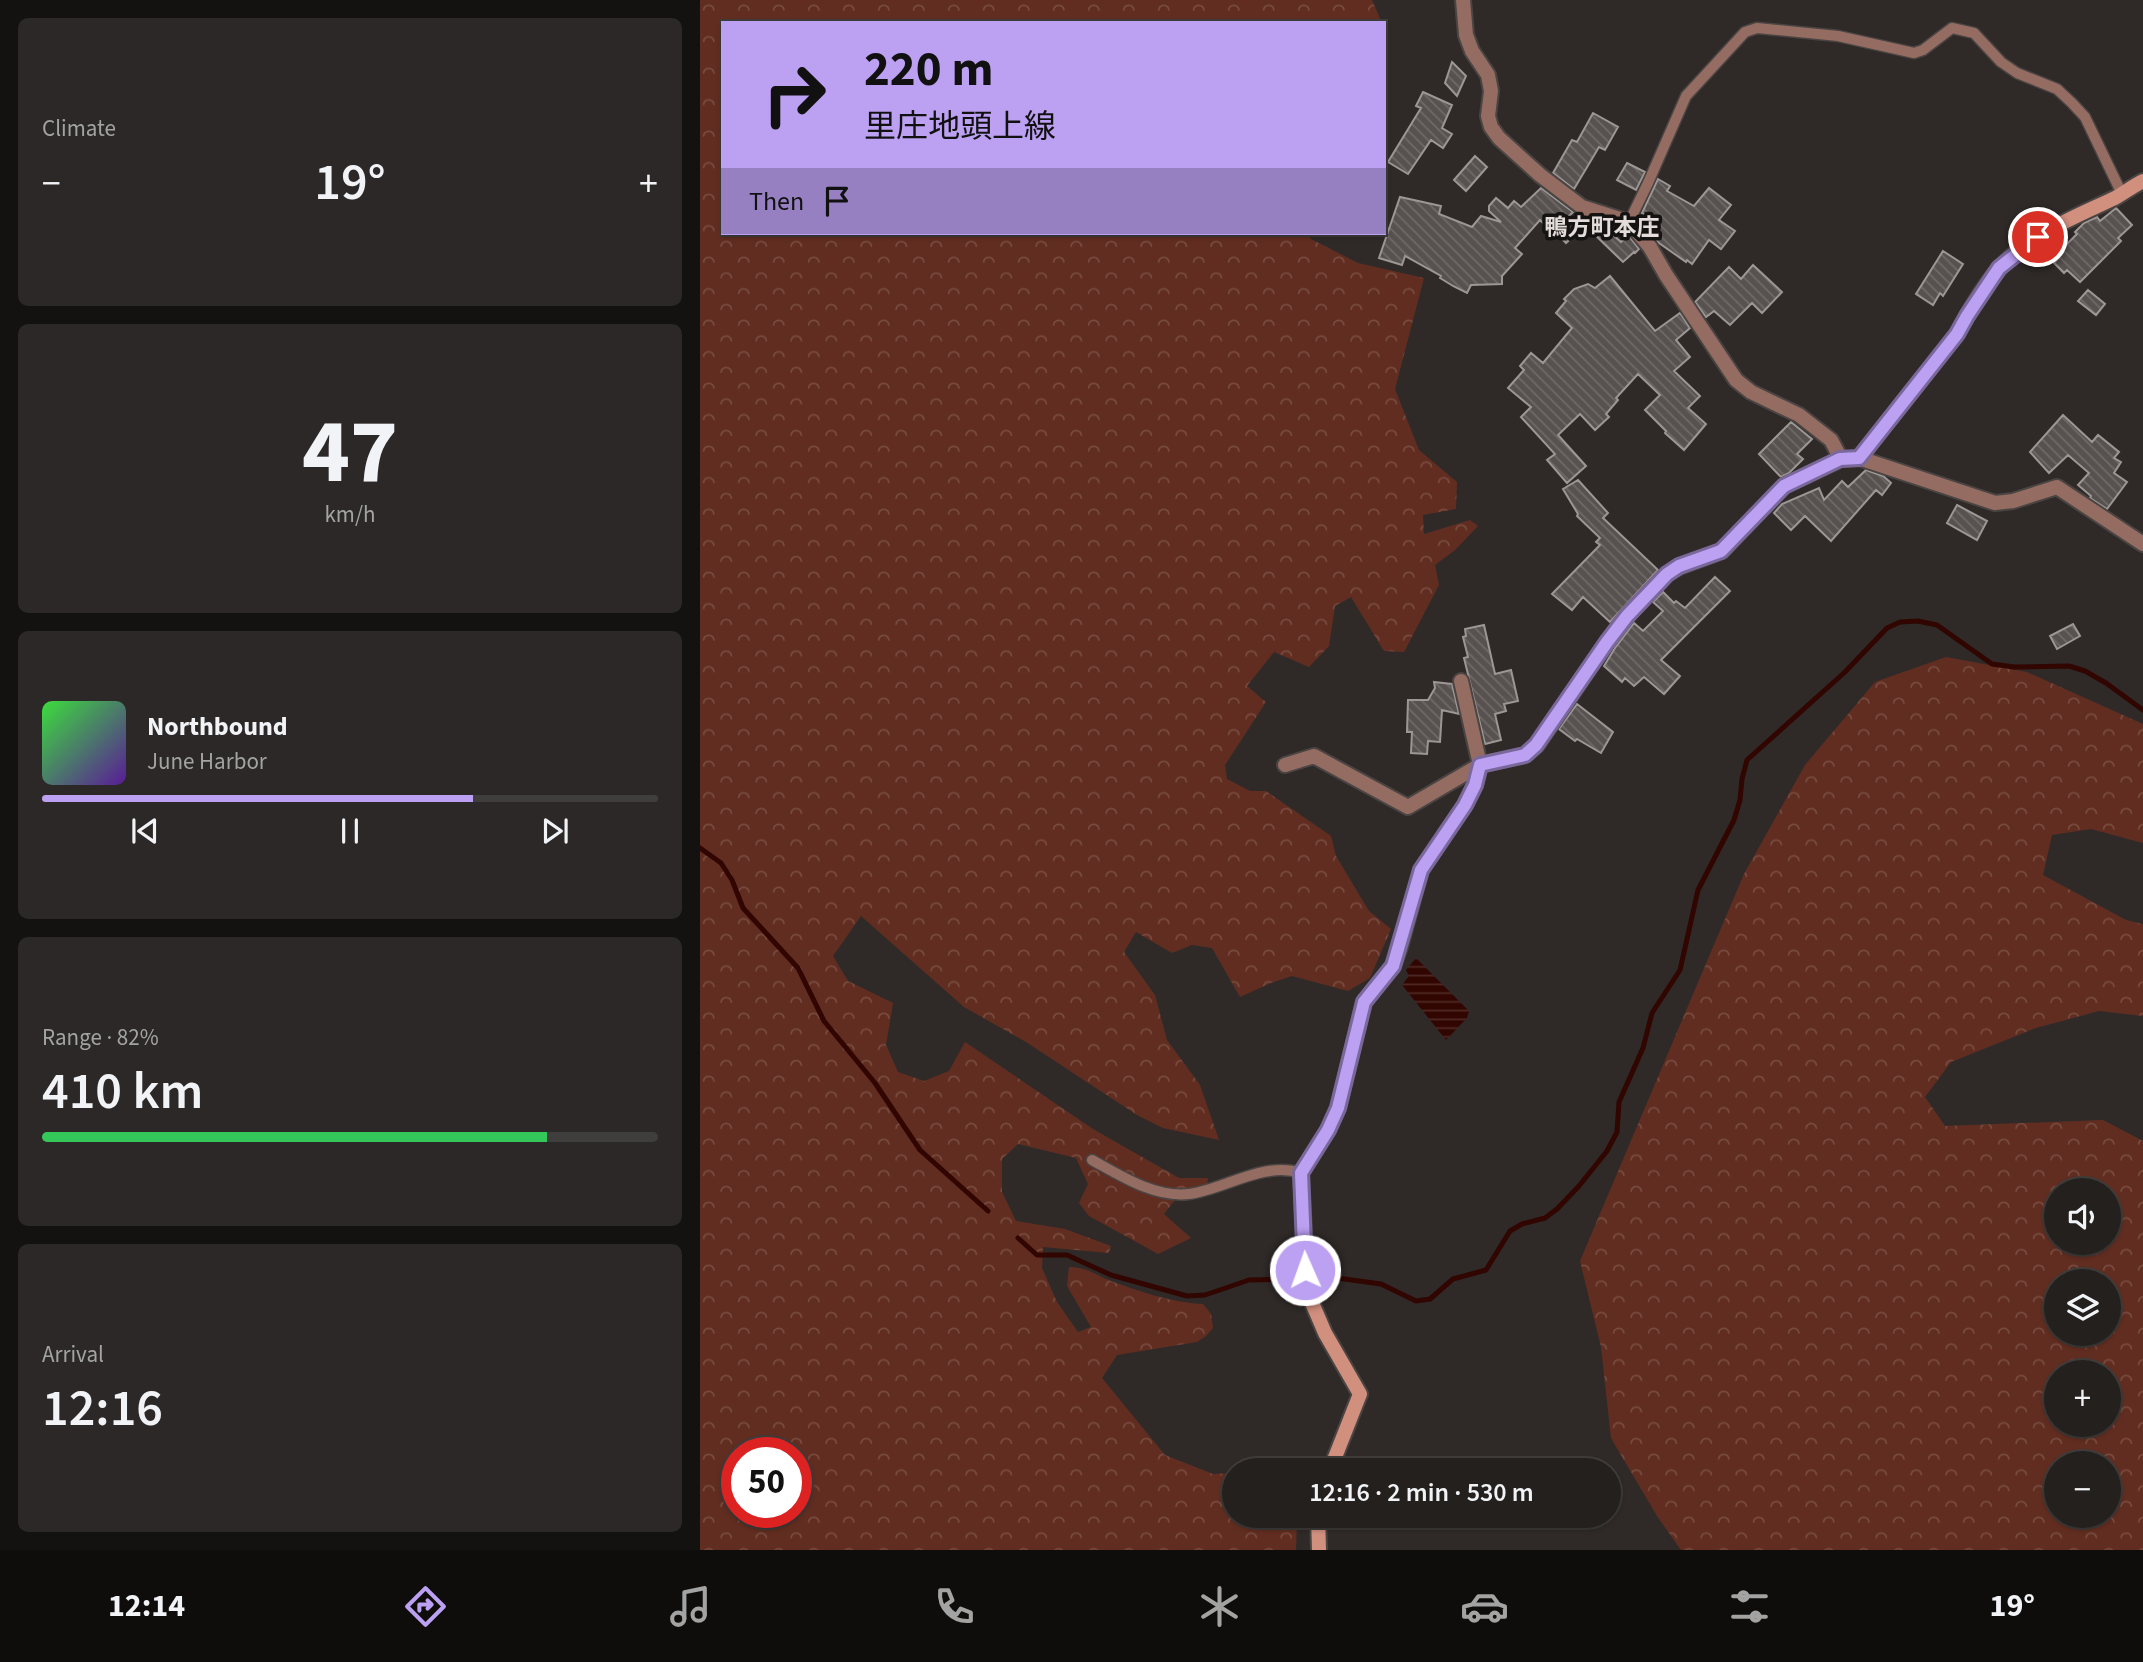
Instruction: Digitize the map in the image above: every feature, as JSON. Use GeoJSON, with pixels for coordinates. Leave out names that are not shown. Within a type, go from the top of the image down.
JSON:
{"type":"FeatureCollection","features":[{"type":"Feature","properties":{"kind":"main road"},"geometry":{"type":"LineString","coordinates":[[1335,1458],[1360,1394],[1325,1333],[1307,1291],[1301,1173],[1328,1130],[1338,1108],[1364,1002],[1393,966],[1421,870],[1465,805],[1475,785],[1480,765],[1525,755],[1536,745],[1620,624],[1667,574],[1679,566],[1721,551],[1784,486],[1840,459],[1859,458],[1957,334],[1999,268],[2052,228],[2143,181]]}},
{"type":"Feature","properties":{"kind":"main road"},"geometry":{"type":"LineString","coordinates":[[1319,1528],[1320,1550]]}},
{"type":"Feature","properties":{"kind":"street"},"geometry":{"type":"LineString","coordinates":[[1463,0],[1466,35],[1472,51],[1488,75],[1491,91],[1488,116],[1491,127],[1499,138],[1540,175],[1582,206],[1629,222],[1650,247],[1736,380],[1751,392],[1799,415],[1831,440],[1840,459]]}},
{"type":"Feature","properties":{"kind":"street"},"geometry":{"type":"LineString","coordinates":[[1859,458],[1995,503],[2013,501],[2057,487],[2143,544]]}},
{"type":"Feature","properties":{"kind":"street"},"geometry":{"type":"LineString","coordinates":[[1285,765],[1314,756],[1408,807],[1480,765],[1461,681]]}},
{"type":"Feature","properties":{"kind":"lane"},"geometry":{"type":"LineString","coordinates":[[1629,222],[1686,96],[1745,32],[1757,28],[1838,36],[1914,52],[1923,50],[1952,28],[1974,33],[2001,62],[2017,73],[2057,89],[2073,103],[2085,117],[2122,194]]}},
{"type":"Feature","properties":{"kind":"lane"},"geometry":{"type":"LineString","coordinates":[[1092,1160],[1135,1183],[1155,1191],[1175,1194],[1190,1194],[1258,1174],[1288,1169],[1301,1173]]}},
{"type":"Feature","properties":{"kind":"green space"},"geometry":{"type":"Polygon","coordinates":[[[700,0],[1372,0],[1381,21],[721,21],[721,235],[1308,235],[1358,263],[1424,278],[1395,389],[1419,450],[1457,482],[1456,509],[1423,515],[1424,534],[1470,520],[1478,526],[1455,550],[1435,565],[1439,585],[1404,652],[1384,651],[1351,597],[1335,606],[1329,646],[1309,667],[1274,652],[1247,686],[1266,702],[1225,765],[1227,779],[1250,791],[1266,791],[1331,836],[1336,856],[1369,911],[1391,929],[1370,978],[1348,991],[1292,976],[1240,997],[1212,948],[1192,945],[1172,953],[1136,932],[1124,952],[1155,995],[1167,1040],[1200,1085],[1219,1140],[1163,1128],[1137,1115],[1026,1042],[964,1007],[861,916],[833,956],[848,981],[893,1003],[886,1045],[898,1072],[924,1081],[949,1071],[965,1042],[1093,1129],[1179,1178],[1208,1178],[1206,1194],[1175,1200],[1164,1214],[1191,1238],[1158,1254],[1089,1216],[1079,1203],[1088,1184],[1076,1158],[1018,1144],[1002,1159],[1002,1192],[1016,1221],[1065,1229],[1111,1246],[1109,1253],[1043,1247],[1042,1268],[1057,1302],[1078,1332],[1091,1327],[1067,1286],[1069,1267],[1085,1269],[1156,1296],[1203,1304],[1211,1314],[1213,1328],[1197,1342],[1117,1355],[1102,1378],[1165,1455],[1213,1474],[1222,1474],[1222,1528],[1297,1528],[1296,1550],[700,1550],[700,0]]]}},
{"type":"Feature","properties":{"kind":"green space"},"geometry":{"type":"Polygon","coordinates":[[[1946,657],[2027,672],[2143,724],[2143,843],[2091,829],[2052,835],[2043,875],[2126,920],[2143,924],[2143,1016],[2099,1011],[2036,1028],[1951,1062],[1925,1097],[1945,1126],[2103,1120],[2143,1141],[2143,1550],[1681,1550],[1657,1516],[1611,1438],[1601,1347],[1580,1261],[1744,874],[1805,765],[1875,682],[1946,657]]]}},
{"type":"Feature","properties":{"kind":"shaded area"},"geometry":{"type":"Polygon","coordinates":[[[1416,958],[1469,1011],[1467,1018],[1446,1040],[1402,985],[1409,976],[1406,970],[1416,958]]]}},
{"type":"Feature","properties":{"kind":"building"},"geometry":{"type":"Polygon","coordinates":[[[1452,62],[1466,76],[1457,96],[1445,83],[1452,62]]]}},
{"type":"Feature","properties":{"kind":"building"},"geometry":{"type":"Polygon","coordinates":[[[1423,92],[1452,105],[1442,128],[1452,134],[1443,148],[1431,140],[1408,174],[1388,162],[1421,108],[1416,106],[1423,92]]]}},
{"type":"Feature","properties":{"kind":"building"},"geometry":{"type":"Polygon","coordinates":[[[1593,113],[1618,127],[1605,150],[1599,147],[1574,189],[1553,173],[1572,140],[1577,142],[1593,113]]]}},
{"type":"Feature","properties":{"kind":"building"},"geometry":{"type":"Polygon","coordinates":[[[1475,156],[1487,167],[1466,191],[1454,180],[1475,156]]]}},
{"type":"Feature","properties":{"kind":"building"},"geometry":{"type":"Polygon","coordinates":[[[1627,163],[1645,172],[1636,190],[1617,180],[1627,163]]]}},
{"type":"Feature","properties":{"kind":"building"},"geometry":{"type":"Polygon","coordinates":[[[1658,179],[1670,186],[1667,191],[1694,206],[1709,188],[1731,205],[1719,220],[1735,231],[1721,249],[1709,240],[1692,264],[1659,243],[1641,222],[1647,216],[1642,213],[1658,179]]]}},
{"type":"Feature","properties":{"kind":"building"},"geometry":{"type":"Polygon","coordinates":[[[1541,188],[1573,212],[1566,219],[1578,232],[1566,243],[1540,220],[1515,248],[1522,254],[1502,276],[1502,284],[1471,285],[1467,293],[1405,256],[1402,265],[1379,258],[1400,197],[1441,206],[1439,214],[1472,227],[1481,216],[1501,222],[1489,211],[1489,206],[1496,198],[1508,208],[1514,201],[1521,207],[1541,188]]]}},
{"type":"Feature","properties":{"kind":"building"},"geometry":{"type":"Polygon","coordinates":[[[2116,208],[2132,225],[2118,238],[2121,241],[2080,282],[2067,270],[2064,273],[2054,263],[2063,253],[2061,250],[2077,234],[2075,232],[2084,223],[2097,217],[2100,221],[2116,208]]]}},
{"type":"Feature","properties":{"kind":"building"},"geometry":{"type":"Polygon","coordinates":[[[1602,225],[1621,242],[1628,235],[1639,249],[1623,262],[1594,234],[1602,225]]]}},
{"type":"Feature","properties":{"kind":"building"},"geometry":{"type":"Polygon","coordinates":[[[1943,251],[1963,264],[1943,296],[1940,293],[1933,305],[1916,294],[1943,251]]]}},
{"type":"Feature","properties":{"kind":"building"},"geometry":{"type":"Polygon","coordinates":[[[1753,265],[1782,292],[1762,313],[1752,303],[1730,325],[1714,311],[1706,317],[1695,302],[1729,267],[1741,279],[1753,265]]]}},
{"type":"Feature","properties":{"kind":"building"},"geometry":{"type":"Polygon","coordinates":[[[1610,276],[1655,331],[1680,313],[1690,328],[1676,340],[1690,357],[1674,371],[1700,396],[1688,408],[1706,424],[1684,450],[1645,410],[1660,395],[1638,374],[1616,398],[1618,400],[1606,414],[1609,417],[1595,430],[1580,414],[1558,435],[1586,466],[1567,483],[1547,460],[1555,454],[1521,417],[1531,407],[1508,388],[1524,370],[1520,366],[1531,353],[1543,363],[1572,328],[1556,313],[1566,301],[1564,299],[1574,289],[1588,284],[1595,288],[1610,276]]]}},
{"type":"Feature","properties":{"kind":"building"},"geometry":{"type":"Polygon","coordinates":[[[2088,290],[2105,304],[2096,315],[2078,301],[2088,290]]]}},
{"type":"Feature","properties":{"kind":"building"},"geometry":{"type":"Polygon","coordinates":[[[2063,415],[2092,442],[2098,435],[2119,452],[2114,458],[2121,462],[2114,473],[2127,482],[2107,509],[2090,498],[2078,485],[2089,473],[2068,455],[2049,473],[2030,452],[2063,415]]]}},
{"type":"Feature","properties":{"kind":"building"},"geometry":{"type":"Polygon","coordinates":[[[1791,422],[1812,439],[1797,454],[1803,459],[1781,477],[1759,454],[1791,422]]]}},
{"type":"Feature","properties":{"kind":"building"},"geometry":{"type":"Polygon","coordinates":[[[1866,470],[1883,476],[1891,483],[1882,495],[1876,490],[1831,541],[1805,516],[1791,530],[1774,513],[1782,504],[1819,488],[1824,500],[1842,481],[1848,487],[1866,470]]]}},
{"type":"Feature","properties":{"kind":"building"},"geometry":{"type":"Polygon","coordinates":[[[1578,480],[1608,513],[1603,518],[1658,570],[1610,622],[1583,597],[1572,610],[1552,594],[1600,545],[1596,542],[1600,538],[1577,516],[1563,489],[1578,480]]]}},
{"type":"Feature","properties":{"kind":"building"},"geometry":{"type":"Polygon","coordinates":[[[1957,505],[1987,521],[1977,540],[1947,523],[1957,505]]]}},
{"type":"Feature","properties":{"kind":"building"},"geometry":{"type":"Polygon","coordinates":[[[1715,577],[1730,591],[1661,660],[1680,676],[1664,694],[1644,677],[1634,686],[1625,678],[1622,682],[1604,666],[1634,623],[1643,631],[1663,611],[1653,602],[1663,592],[1674,603],[1676,601],[1685,608],[1715,577]]]}},
{"type":"Feature","properties":{"kind":"building"},"geometry":{"type":"Polygon","coordinates":[[[2073,624],[2080,636],[2057,649],[2050,636],[2073,624]]]}},
{"type":"Feature","properties":{"kind":"building"},"geometry":{"type":"Polygon","coordinates":[[[1484,625],[1495,674],[1511,670],[1518,701],[1504,704],[1506,711],[1495,714],[1501,740],[1485,744],[1464,658],[1468,657],[1463,637],[1466,636],[1465,629],[1484,625]]]}},
{"type":"Feature","properties":{"kind":"building"},"geometry":{"type":"Polygon","coordinates":[[[1434,682],[1452,684],[1459,714],[1442,710],[1440,742],[1428,741],[1427,754],[1411,753],[1412,732],[1407,732],[1408,700],[1428,700],[1435,688],[1434,682]]]}},
{"type":"Feature","properties":{"kind":"building"},"geometry":{"type":"Polygon","coordinates":[[[1577,704],[1613,732],[1601,753],[1577,739],[1575,741],[1559,729],[1577,704]]]}},
{"type":"Feature","properties":{"kind":"waterway"},"geometry":{"type":"LineString","coordinates":[[1018,1238],[1037,1255],[1067,1255],[1111,1275],[1187,1296],[1205,1295],[1249,1280],[1337,1278],[1381,1284],[1416,1301],[1430,1299],[1453,1279],[1486,1270],[1510,1231],[1522,1224],[1545,1218],[1557,1209],[1607,1151],[1617,1132],[1619,1102],[1643,1048],[1652,1013],[1680,970],[1698,890],[1734,820],[1747,760],[1845,672],[1887,628],[1900,622],[1918,621],[1937,625],[1992,664],[2014,667],[2069,666],[2085,671],[2143,710]]}},
{"type":"Feature","properties":{"kind":"waterway"},"geometry":{"type":"LineString","coordinates":[[700,848],[721,863],[732,880],[743,908],[798,968],[824,1021],[875,1083],[920,1150],[988,1211]]}},
{"type":"Feature","properties":{"kind":"district","name":"鴨方町本庄"},"geometry":{"type":"Point","coordinates":[1602,227]}},
{"type":"Feature","properties":{"kind":"route"},"geometry":{"type":"LineString","coordinates":[[1305,1270],[1301,1173],[1328,1130],[1338,1108],[1364,1002],[1393,966],[1421,870],[1465,805],[1475,785],[1480,765],[1525,755],[1536,745],[1607,642],[1627,616],[1667,574],[1679,566],[1721,551],[1784,486],[1840,459],[1859,458],[1957,334],[1999,268],[2038,237]]}}]}
